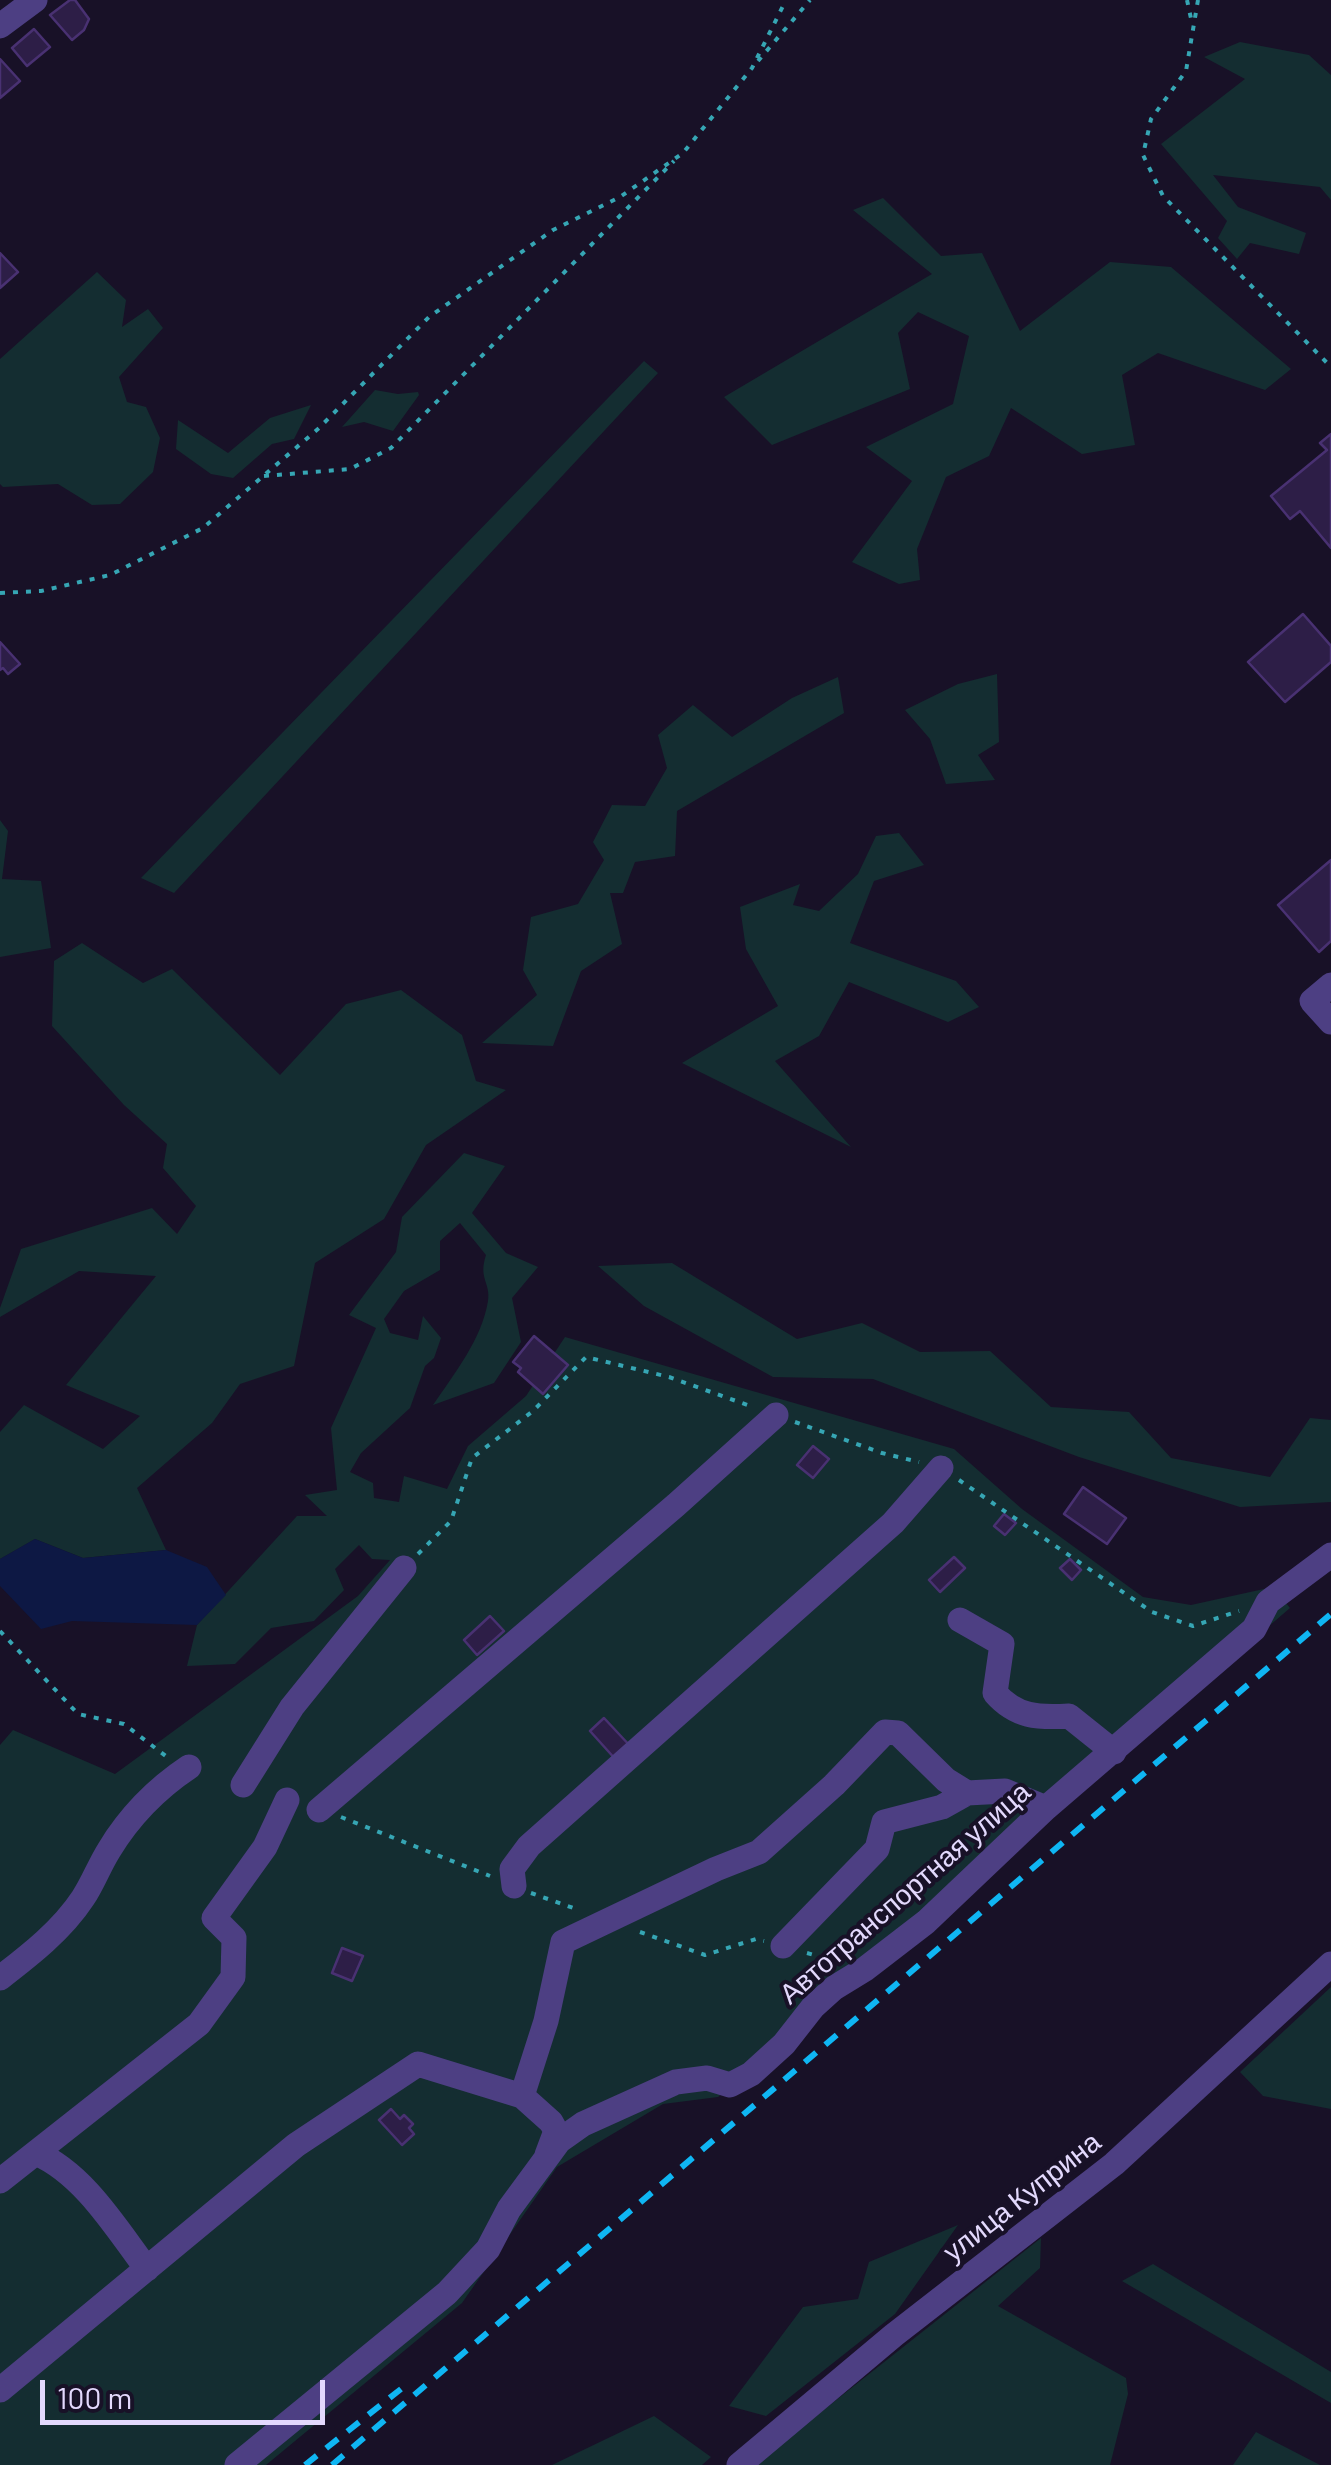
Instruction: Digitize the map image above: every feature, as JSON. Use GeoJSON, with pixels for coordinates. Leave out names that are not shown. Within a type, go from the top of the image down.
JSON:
{"type":"FeatureCollection","features":[{"type":"Feature","properties":{"kind":"street"},"geometry":{"type":"LineString","coordinates":[[0,26],[35,0]]}},
{"type":"Feature","properties":{"kind":"street"},"geometry":{"type":"LineString","coordinates":[[1331,985],[1312,1001],[1331,1022]]}},
{"type":"Feature","properties":{"kind":"street"},"geometry":{"type":"LineString","coordinates":[[319,1810],[776,1415]]}},
{"type":"Feature","properties":{"kind":"street"},"geometry":{"type":"LineString","coordinates":[[514,1886],[512,1868],[529,1846],[893,1522],[941,1468]]}},
{"type":"Feature","properties":{"kind":"street","name":"Автотранспортная улица"},"geometry":{"type":"LineString","coordinates":[[238,2465],[447,2293],[488,2250],[509,2210],[559,2141],[582,2124],[676,2082],[707,2078],[730,2085],[751,2074],[834,1988],[866,1969],[926,1922],[1046,1808],[1254,1629],[1268,1602],[1331,1554]]}},
{"type":"Feature","properties":{"kind":"street"},"geometry":{"type":"LineString","coordinates":[[243,1785],[314,1679],[404,1568]]}},
{"type":"Feature","properties":{"kind":"street"},"geometry":{"type":"LineString","coordinates":[[960,1620],[1002,1644],[994,1693],[1009,1709],[1040,1718],[1070,1716],[1114,1752]]}},
{"type":"Feature","properties":{"kind":"street"},"geometry":{"type":"LineString","coordinates":[[522,2096],[546,2021],[563,1942],[760,1852],[834,1785],[884,1732],[898,1732],[946,1780],[966,1793]]}},
{"type":"Feature","properties":{"kind":"street"},"geometry":{"type":"LineString","coordinates":[[0,1978],[60,1927],[84,1898],[132,1817],[156,1792],[188,1768]]}},
{"type":"Feature","properties":{"kind":"street"},"geometry":{"type":"LineString","coordinates":[[783,1946],[877,1849],[884,1822],[942,1808],[966,1793],[1005,1791],[1046,1808]]}},
{"type":"Feature","properties":{"kind":"street"},"geometry":{"type":"LineString","coordinates":[[0,2181],[199,2024],[233,1977],[234,1938],[214,1918],[265,1847],[287,1800]]}},
{"type":"Feature","properties":{"kind":"street","name":"улица Куприна"},"geometry":{"type":"LineString","coordinates":[[739,2465],[894,2335],[1114,2164],[1331,1964]]}},
{"type":"Feature","properties":{"kind":"street"},"geometry":{"type":"LineString","coordinates":[[0,2390],[296,2145],[418,2064],[522,2096],[556,2131],[544,2160]]}},
{"type":"Feature","properties":{"kind":"street"},"geometry":{"type":"LineString","coordinates":[[36,2153],[76,2181],[146,2269]]}},
{"type":"Feature","properties":{"kind":"path"},"geometry":{"type":"LineString","coordinates":[[752,68],[786,0]]}},
{"type":"Feature","properties":{"kind":"path"},"geometry":{"type":"LineString","coordinates":[[264,476],[350,469],[391,448],[682,153],[810,0]]}},
{"type":"Feature","properties":{"kind":"path"},"geometry":{"type":"LineString","coordinates":[[1187,0],[1193,27]]}},
{"type":"Feature","properties":{"kind":"path"},"geometry":{"type":"LineString","coordinates":[[1198,0],[1186,72],[1150,119],[1143,155],[1163,196],[1331,367]]}},
{"type":"Feature","properties":{"kind":"path"},"geometry":{"type":"LineString","coordinates":[[0,593],[41,591],[110,575],[203,528],[319,428],[428,317],[554,230],[620,197],[682,153]]}},
{"type":"Feature","properties":{"kind":"path"},"geometry":{"type":"LineString","coordinates":[[404,1568],[452,1521],[472,1458],[533,1411],[586,1357],[669,1377],[882,1454],[941,1468],[1152,1612],[1194,1626],[1268,1602]]}},
{"type":"Feature","properties":{"kind":"path"},"geometry":{"type":"LineString","coordinates":[[0,1631],[78,1714],[124,1724],[174,1763],[188,1768]]}},
{"type":"Feature","properties":{"kind":"path"},"geometry":{"type":"LineString","coordinates":[[319,1810],[381,1830],[514,1886],[705,1955],[756,1939],[866,1969]]}},
{"type":"Feature","properties":{"kind":"green space"},"geometry":{"type":"Polygon","coordinates":[[[1240,42],[1309,55],[1331,75],[1331,200],[1320,187],[1213,175],[1238,207],[1306,233],[1299,254],[1250,243],[1237,259],[1218,238],[1227,221],[1161,144],[1245,79],[1204,57],[1240,42]]]}},
{"type":"Feature","properties":{"kind":"green space"},"geometry":{"type":"Polygon","coordinates":[[[883,198],[941,256],[982,253],[1020,331],[1110,262],[1171,267],[1291,369],[1265,390],[1158,353],[1122,375],[1135,445],[1082,454],[1011,408],[989,456],[946,477],[917,549],[920,580],[899,584],[852,562],[912,481],[866,447],[953,404],[969,336],[918,312],[898,333],[910,389],[772,445],[724,397],[932,274],[853,210],[883,198]]]}},
{"type":"Feature","properties":{"kind":"green space"},"geometry":{"type":"Polygon","coordinates":[[[97,272],[126,300],[122,327],[148,309],[163,328],[119,377],[127,402],[146,407],[160,438],[153,472],[120,504],[92,505],[58,484],[3,487],[0,359],[97,272]]]}},
{"type":"Feature","properties":{"kind":"green space"},"geometry":{"type":"Polygon","coordinates":[[[644,361],[658,373],[174,893],[141,878],[644,361]]]}},
{"type":"Feature","properties":{"kind":"green space"},"geometry":{"type":"Polygon","coordinates":[[[375,390],[419,395],[393,431],[364,422],[342,427],[375,390]]]}},
{"type":"Feature","properties":{"kind":"green space"},"geometry":{"type":"Polygon","coordinates":[[[311,405],[294,439],[272,444],[233,478],[211,474],[176,449],[178,420],[228,453],[270,418],[311,405]]]}},
{"type":"Feature","properties":{"kind":"green space"},"geometry":{"type":"Polygon","coordinates":[[[997,674],[999,742],[978,755],[995,780],[946,784],[930,739],[905,710],[958,684],[997,674]]]}},
{"type":"Feature","properties":{"kind":"green space"},"geometry":{"type":"Polygon","coordinates":[[[838,677],[844,713],[677,811],[675,856],[635,862],[623,893],[610,893],[622,944],[581,971],[553,1046],[482,1043],[537,995],[523,970],[531,917],[578,904],[604,860],[593,842],[612,805],[645,806],[667,768],[658,735],[693,705],[732,737],[792,698],[838,677]]]}},
{"type":"Feature","properties":{"kind":"green space"},"geometry":{"type":"Polygon","coordinates":[[[0,820],[8,831],[2,879],[41,881],[51,948],[0,957],[0,820]]]}},
{"type":"Feature","properties":{"kind":"green space"},"geometry":{"type":"Polygon","coordinates":[[[899,833],[924,865],[874,881],[850,943],[956,981],[979,1007],[948,1022],[849,982],[819,1036],[775,1061],[851,1147],[682,1063],[778,1006],[746,949],[740,907],[800,884],[793,905],[819,911],[858,874],[876,836],[899,833]]]}},
{"type":"Feature","properties":{"kind":"green space"},"geometry":{"type":"Polygon","coordinates":[[[82,943],[143,983],[172,969],[280,1075],[346,1004],[401,990],[462,1035],[476,1081],[506,1090],[426,1145],[384,1219],[315,1263],[294,1366],[240,1384],[212,1423],[137,1488],[166,1550],[83,1558],[35,1539],[0,1559],[0,1432],[24,1405],[103,1449],[140,1416],[66,1385],[156,1276],[79,1271],[0,1317],[21,1249],[152,1208],[177,1234],[196,1206],[163,1168],[167,1144],[124,1105],[52,1026],[54,961],[82,943]]]}},
{"type":"Feature","properties":{"kind":"green space"},"geometry":{"type":"Polygon","coordinates":[[[464,1153],[505,1166],[472,1213],[506,1253],[538,1267],[512,1298],[521,1342],[494,1383],[433,1405],[473,1342],[488,1301],[483,1270],[486,1255],[460,1223],[440,1241],[440,1270],[404,1291],[384,1319],[390,1333],[418,1340],[423,1316],[441,1338],[434,1358],[425,1366],[410,1408],[361,1453],[350,1472],[373,1483],[374,1498],[399,1502],[404,1476],[447,1489],[468,1446],[526,1396],[565,1337],[954,1449],[1022,1509],[1143,1597],[1191,1605],[1273,1587],[1290,1608],[718,2097],[663,2104],[557,2167],[462,2303],[266,2465],[0,2465],[0,1745],[13,1730],[115,1774],[358,1596],[390,1560],[372,1559],[359,1545],[335,1569],[344,1590],[314,1621],[271,1628],[235,1664],[187,1666],[197,1625],[297,1516],[327,1516],[305,1495],[337,1490],[331,1428],[376,1328],[349,1315],[396,1252],[402,1217],[464,1153]]]}},
{"type":"Feature","properties":{"kind":"green space"},"geometry":{"type":"Polygon","coordinates":[[[672,1263],[797,1339],[862,1323],[920,1352],[990,1351],[1051,1407],[1129,1412],[1171,1458],[1270,1477],[1310,1418],[1331,1420],[1331,1502],[1240,1507],[1079,1457],[873,1379],[773,1377],[644,1306],[598,1266],[672,1263]]]}},
{"type":"Feature","properties":{"kind":"green space"},"geometry":{"type":"Polygon","coordinates":[[[1331,1987],[1331,2109],[1263,2096],[1240,2072],[1331,1987]]]}},
{"type":"Feature","properties":{"kind":"green space"},"geometry":{"type":"Polygon","coordinates":[[[958,2225],[895,2314],[766,2416],[729,2406],[803,2307],[858,2299],[869,2262],[958,2225]]]}},
{"type":"Feature","properties":{"kind":"green space"},"geometry":{"type":"Polygon","coordinates":[[[1041,2238],[1040,2268],[998,2306],[1126,2378],[1128,2394],[1110,2465],[754,2465],[1041,2238]]]}},
{"type":"Feature","properties":{"kind":"green space"},"geometry":{"type":"Polygon","coordinates":[[[1153,2264],[1331,2372],[1331,2403],[1122,2281],[1153,2264]]]}},
{"type":"Feature","properties":{"kind":"green space"},"geometry":{"type":"Polygon","coordinates":[[[654,2416],[711,2457],[702,2465],[552,2465],[654,2416]]]}},
{"type":"Feature","properties":{"kind":"green space"},"geometry":{"type":"Polygon","coordinates":[[[1256,2432],[1320,2465],[1233,2465],[1256,2432]]]}},
{"type":"Feature","properties":{"kind":"water"},"geometry":{"type":"Polygon","coordinates":[[[35,1539],[83,1558],[166,1550],[207,1567],[226,1595],[197,1625],[72,1621],[41,1629],[0,1586],[0,1559],[35,1539]]]}},
{"type":"Feature","properties":{"kind":"building"},"geometry":{"type":"Polygon","coordinates":[[[75,0],[89,19],[84,30],[72,40],[50,15],[75,0]]]}},
{"type":"Feature","properties":{"kind":"building"},"geometry":{"type":"Polygon","coordinates":[[[34,29],[50,47],[27,66],[12,48],[34,29]]]}},
{"type":"Feature","properties":{"kind":"building"},"geometry":{"type":"Polygon","coordinates":[[[0,59],[20,81],[0,98],[0,59]]]}},
{"type":"Feature","properties":{"kind":"building"},"geometry":{"type":"Polygon","coordinates":[[[0,253],[18,272],[0,288],[0,253]]]}},
{"type":"Feature","properties":{"kind":"building"},"geometry":{"type":"Polygon","coordinates":[[[1331,434],[1331,548],[1300,511],[1290,519],[1271,496],[1327,450],[1320,443],[1331,434]]]}},
{"type":"Feature","properties":{"kind":"building"},"geometry":{"type":"Polygon","coordinates":[[[1303,614],[1331,646],[1331,662],[1285,702],[1248,662],[1303,614]]]}},
{"type":"Feature","properties":{"kind":"building"},"geometry":{"type":"Polygon","coordinates":[[[0,642],[20,664],[8,674],[3,668],[0,670],[0,642]]]}},
{"type":"Feature","properties":{"kind":"building"},"geometry":{"type":"Polygon","coordinates":[[[1331,860],[1331,941],[1319,952],[1278,905],[1331,860]]]}},
{"type":"Feature","properties":{"kind":"building"},"geometry":{"type":"Polygon","coordinates":[[[534,1336],[568,1365],[543,1394],[518,1372],[521,1368],[513,1362],[534,1336]]]}},
{"type":"Feature","properties":{"kind":"building"},"geometry":{"type":"Polygon","coordinates":[[[813,1446],[829,1459],[813,1478],[797,1465],[813,1446]]]}},
{"type":"Feature","properties":{"kind":"building"},"geometry":{"type":"Polygon","coordinates":[[[1083,1487],[1126,1518],[1107,1544],[1064,1514],[1083,1487]]]}},
{"type":"Feature","properties":{"kind":"building"},"geometry":{"type":"Polygon","coordinates":[[[1004,1514],[1016,1523],[1005,1535],[994,1526],[1004,1514]]]}},
{"type":"Feature","properties":{"kind":"building"},"geometry":{"type":"Polygon","coordinates":[[[954,1557],[965,1568],[940,1592],[929,1580],[954,1557]]]}},
{"type":"Feature","properties":{"kind":"building"},"geometry":{"type":"Polygon","coordinates":[[[1070,1559],[1081,1570],[1072,1580],[1060,1568],[1070,1559]]]}},
{"type":"Feature","properties":{"kind":"building"},"geometry":{"type":"Polygon","coordinates":[[[490,1616],[504,1631],[477,1655],[464,1640],[490,1616]]]}},
{"type":"Feature","properties":{"kind":"building"},"geometry":{"type":"Polygon","coordinates":[[[604,1718],[632,1748],[617,1761],[590,1731],[604,1718]]]}},
{"type":"Feature","properties":{"kind":"building"},"geometry":{"type":"Polygon","coordinates":[[[342,1948],[363,1956],[352,1981],[332,1973],[342,1948]]]}},
{"type":"Feature","properties":{"kind":"building"},"geometry":{"type":"Polygon","coordinates":[[[391,2109],[400,2119],[404,2115],[413,2124],[409,2128],[414,2134],[402,2145],[379,2120],[391,2109]]]}},
{"type":"Feature","properties":{"kind":"railway"},"geometry":{"type":"LineString","coordinates":[[332,2465],[1331,1614]]}},
{"type":"Feature","properties":{"kind":"railway"},"geometry":{"type":"LineString","coordinates":[[305,2465],[401,2389]]}}]}
